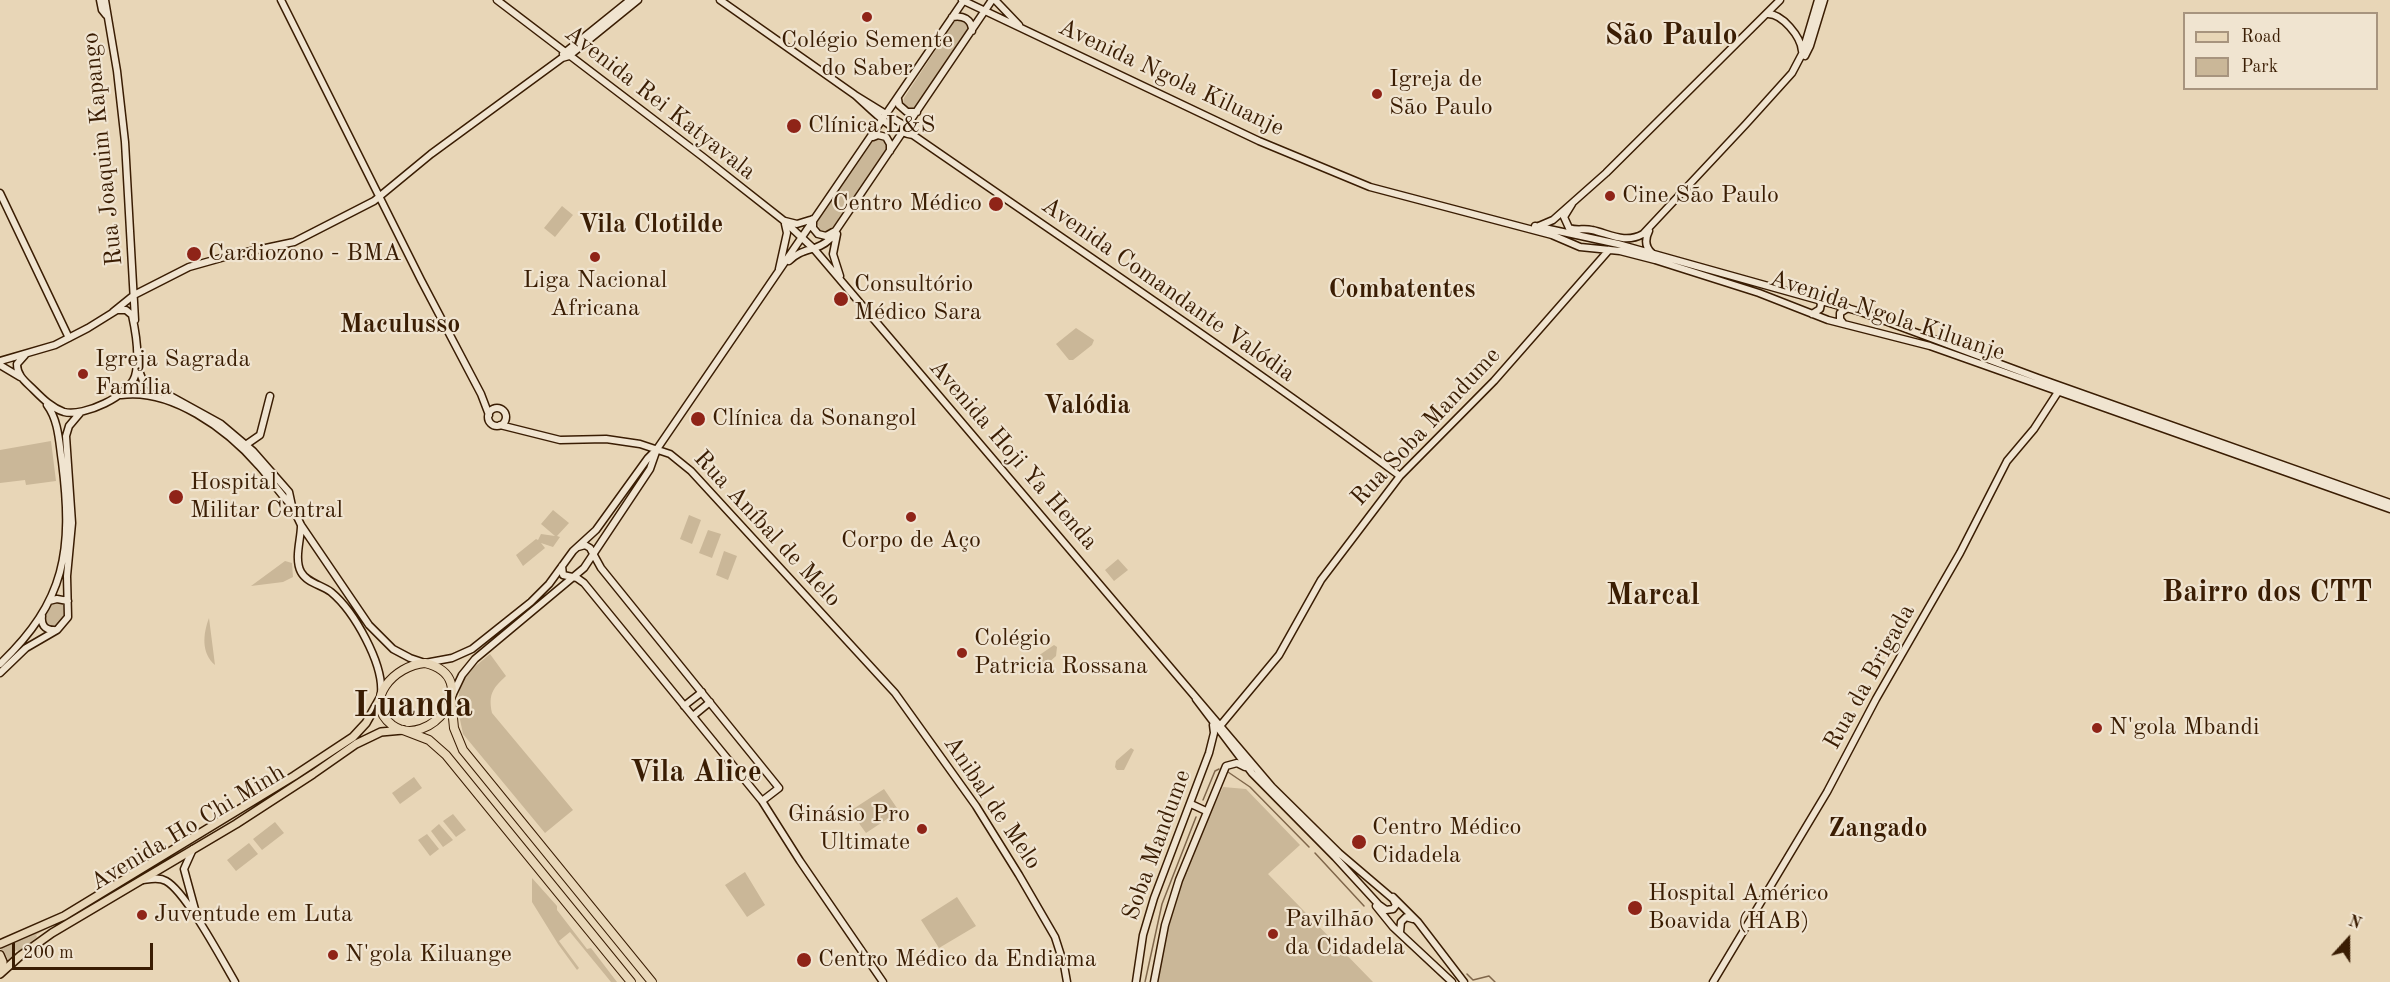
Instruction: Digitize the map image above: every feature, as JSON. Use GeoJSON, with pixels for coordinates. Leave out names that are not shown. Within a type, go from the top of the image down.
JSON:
{"type":"FeatureCollection","features":[{"type":"Feature","properties":{"kind":"highway"},"geometry":{"type":"LineString","coordinates":[[631,982],[446,755],[429,740],[395,727],[387,720],[381,706],[381,697],[387,682],[398,671],[411,665],[425,663],[440,668],[447,675],[451,686],[454,728],[463,750],[652,982]]}},
{"type":"Feature","properties":{"kind":"highway"},"geometry":{"type":"LineString","coordinates":[[404,730],[434,723],[445,711],[451,698]]}},
{"type":"Feature","properties":{"kind":"main road"},"geometry":{"type":"LineString","coordinates":[[100,0],[102,10],[107,16]]}},
{"type":"Feature","properties":{"kind":"main road"},"geometry":{"type":"LineString","coordinates":[[106,0],[107,16]]}},
{"type":"Feature","properties":{"kind":"main road"},"geometry":{"type":"LineString","coordinates":[[281,0],[481,394],[491,423],[500,425],[504,423],[506,416]]}},
{"type":"Feature","properties":{"kind":"main road","name":"Avenida Rei Katyavala"},"geometry":{"type":"LineString","coordinates":[[497,0],[801,236]]}},
{"type":"Feature","properties":{"kind":"main road"},"geometry":{"type":"LineString","coordinates":[[620,11],[630,0]]}},
{"type":"Feature","properties":{"kind":"main road"},"geometry":{"type":"LineString","coordinates":[[0,363],[69,338],[113,312],[134,295],[168,276],[196,265],[294,242],[380,197],[431,154],[565,55],[620,11],[638,0]]}},
{"type":"Feature","properties":{"kind":"main road","name":"Avenida Comandante Valódia"},"geometry":{"type":"LineString","coordinates":[[720,0],[1314,412],[1400,476]]}},
{"type":"Feature","properties":{"kind":"main road"},"geometry":{"type":"LineString","coordinates":[[136,363],[140,376],[151,386],[221,424],[247,444],[276,475],[289,492],[292,506],[301,525],[378,635],[399,652],[425,663],[461,655],[531,602],[549,584],[574,549],[596,530],[657,449],[813,218],[898,99],[963,0]]}},
{"type":"Feature","properties":{"kind":"main road","name":"Avenida Ngola Kiluanje"},"geometry":{"type":"LineString","coordinates":[[963,0],[1258,141],[1388,194],[1543,232],[1580,247],[1647,258],[1702,274],[1811,314],[1930,346],[2390,509]]}},
{"type":"Feature","properties":{"kind":"main road"},"geometry":{"type":"LineString","coordinates":[[778,273],[798,252],[814,249],[827,243],[994,0],[1024,29]]}},
{"type":"Feature","properties":{"kind":"main road"},"geometry":{"type":"LineString","coordinates":[[1572,204],[1564,221],[1573,230],[1590,229],[1630,239],[1643,234],[1792,73],[1812,34],[1818,0]]}},
{"type":"Feature","properties":{"kind":"main road"},"geometry":{"type":"LineString","coordinates":[[1796,65],[1803,58],[1824,0]]}},
{"type":"Feature","properties":{"kind":"main road"},"geometry":{"type":"LineString","coordinates":[[1779,2],[1777,12],[1800,36],[1812,34]]}},
{"type":"Feature","properties":{"kind":"main road"},"geometry":{"type":"LineString","coordinates":[[1534,226],[1547,224],[1606,173],[1779,2]]}},
{"type":"Feature","properties":{"kind":"main road"},"geometry":{"type":"LineString","coordinates":[[1767,14],[1777,15],[1798,36],[1802,54]]}},
{"type":"Feature","properties":{"kind":"main road","name":"Rua Joaquim Kapango"},"geometry":{"type":"LineString","coordinates":[[107,16],[117,70],[125,142],[136,363]]}},
{"type":"Feature","properties":{"kind":"main road"},"geometry":{"type":"LineString","coordinates":[[952,17],[966,18],[971,23],[972,31]]}},
{"type":"Feature","properties":{"kind":"main road"},"geometry":{"type":"LineString","coordinates":[[898,99],[899,105],[907,112],[917,112]]}},
{"type":"Feature","properties":{"kind":"main road"},"geometry":{"type":"LineString","coordinates":[[871,138],[878,135],[886,137],[890,144],[890,151]]}},
{"type":"Feature","properties":{"kind":"main road","name":"Avenida Ngola Kiluanje"},"geometry":{"type":"LineString","coordinates":[[1366,184],[1534,226],[1592,237],[1743,280],[1817,298],[2390,503]]}},
{"type":"Feature","properties":{"kind":"main road"},"geometry":{"type":"LineString","coordinates":[[0,193],[69,338]]}},
{"type":"Feature","properties":{"kind":"main road"},"geometry":{"type":"LineString","coordinates":[[783,220],[803,224],[813,218]]}},
{"type":"Feature","properties":{"kind":"main road"},"geometry":{"type":"LineString","coordinates":[[813,218],[815,231],[822,236],[831,234],[841,225]]}},
{"type":"Feature","properties":{"kind":"main road"},"geometry":{"type":"LineString","coordinates":[[813,218],[809,237],[814,249]]}},
{"type":"Feature","properties":{"kind":"main road"},"geometry":{"type":"LineString","coordinates":[[778,273],[788,230],[783,220]]}},
{"type":"Feature","properties":{"kind":"main road"},"geometry":{"type":"LineString","coordinates":[[841,225],[835,239],[833,254],[838,274],[844,284]]}},
{"type":"Feature","properties":{"kind":"main road"},"geometry":{"type":"LineString","coordinates":[[1652,225],[1646,241],[1648,250],[1654,254]]}},
{"type":"Feature","properties":{"kind":"main road","name":"Avenida Hoji Ya Henda"},"geometry":{"type":"LineString","coordinates":[[801,236],[1196,699],[1291,806],[1339,853],[1374,883]]}},
{"type":"Feature","properties":{"kind":"main road","name":"Rua Soba Mandume"},"geometry":{"type":"LineString","coordinates":[[1220,726],[1279,655],[1321,580],[1400,476],[1494,381],[1609,250]]}},
{"type":"Feature","properties":{"kind":"main road"},"geometry":{"type":"LineString","coordinates":[[1811,314],[1816,313],[1821,307],[1821,302],[1817,298]]}},
{"type":"Feature","properties":{"kind":"main road"},"geometry":{"type":"LineString","coordinates":[[1845,324],[1840,319],[1840,313],[1843,309],[1849,308]]}},
{"type":"Feature","properties":{"kind":"main road"},"geometry":{"type":"LineString","coordinates":[[113,312],[121,310],[129,312],[132,315],[135,332]]}},
{"type":"Feature","properties":{"kind":"main road"},"geometry":{"type":"LineString","coordinates":[[21,378],[17,364],[25,355]]}},
{"type":"Feature","properties":{"kind":"main road"},"geometry":{"type":"LineString","coordinates":[[0,363],[21,378],[43,400],[56,420],[67,509],[65,551],[60,575],[49,601],[42,615],[22,642],[0,664]]}},
{"type":"Feature","properties":{"kind":"main road"},"geometry":{"type":"LineString","coordinates":[[120,395],[135,377],[136,363]]}},
{"type":"Feature","properties":{"kind":"main road"},"geometry":{"type":"LineString","coordinates":[[151,386],[141,384],[138,386],[139,391],[186,409],[232,440],[259,465],[292,506]]}},
{"type":"Feature","properties":{"kind":"main road","name":"Rua da Brigada"},"geometry":{"type":"LineString","coordinates":[[1713,982],[1827,792],[1876,699],[1960,553],[2007,461],[2034,429],[2058,392]]}},
{"type":"Feature","properties":{"kind":"main road"},"geometry":{"type":"LineString","coordinates":[[0,673],[26,648],[57,630],[68,617],[67,576],[72,523],[66,436],[69,426],[80,413],[120,395],[147,394]]}},
{"type":"Feature","properties":{"kind":"main road"},"geometry":{"type":"LineString","coordinates":[[481,394],[504,411],[507,422],[515,429]]}},
{"type":"Feature","properties":{"kind":"main road"},"geometry":{"type":"LineString","coordinates":[[247,444],[262,432],[270,396]]}},
{"type":"Feature","properties":{"kind":"main road"},"geometry":{"type":"LineString","coordinates":[[43,400],[62,411],[80,413]]}},
{"type":"Feature","properties":{"kind":"main road"},"geometry":{"type":"LineString","coordinates":[[489,415],[491,411],[498,408]]}},
{"type":"Feature","properties":{"kind":"main road","name":"Rua Aníbal de Melo"},"geometry":{"type":"LineString","coordinates":[[500,425],[560,440],[614,440],[657,449],[674,457],[691,471],[895,693]]}},
{"type":"Feature","properties":{"kind":"main road"},"geometry":{"type":"LineString","coordinates":[[451,698],[462,675],[475,659],[584,568],[650,469],[657,449]]}},
{"type":"Feature","properties":{"kind":"main road"},"geometry":{"type":"LineString","coordinates":[[301,525],[300,571],[307,579],[335,596],[364,638],[379,669],[381,697]]}},
{"type":"Feature","properties":{"kind":"main road"},"geometry":{"type":"LineString","coordinates":[[574,549],[587,545],[601,568],[779,788],[762,801]]}},
{"type":"Feature","properties":{"kind":"main road"},"geometry":{"type":"LineString","coordinates":[[563,564],[562,574],[584,583],[762,801],[883,982]]}},
{"type":"Feature","properties":{"kind":"main road"},"geometry":{"type":"LineString","coordinates":[[49,601],[57,599],[68,601]]}},
{"type":"Feature","properties":{"kind":"main road"},"geometry":{"type":"LineString","coordinates":[[42,615],[41,621],[46,628],[57,630]]}},
{"type":"Feature","properties":{"kind":"main road"},"geometry":{"type":"LineString","coordinates":[[684,706],[702,692]]}},
{"type":"Feature","properties":{"kind":"main road","name":"Anibal de Melo"},"geometry":{"type":"LineString","coordinates":[[895,693],[976,806],[1019,875],[1054,937],[1064,965],[1067,982]]}},
{"type":"Feature","properties":{"kind":"main road","name":"Avenida Ho Chi Minh"},"geometry":{"type":"LineString","coordinates":[[0,944],[64,916],[294,776],[353,737],[366,723],[381,697]]}},
{"type":"Feature","properties":{"kind":"main road","name":"Avenida Hoji Ya Henda"},"geometry":{"type":"LineString","coordinates":[[1196,699],[1211,722],[1252,773],[1323,843],[1362,887]]}},
{"type":"Feature","properties":{"kind":"main road"},"geometry":{"type":"LineString","coordinates":[[693,716],[710,702]]}},
{"type":"Feature","properties":{"kind":"main road","name":"Soba Mandume"},"geometry":{"type":"LineString","coordinates":[[1136,982],[1145,928],[1212,744],[1214,733],[1211,722]]}},
{"type":"Feature","properties":{"kind":"main road","name":"Avenida Ho Chi Minh"},"geometry":{"type":"LineString","coordinates":[[0,974],[52,933],[290,790],[356,744],[381,732],[404,730]]}},
{"type":"Feature","properties":{"kind":"main road","name":"Soba Mandume"},"geometry":{"type":"LineString","coordinates":[[1154,982],[1170,909],[1206,811],[1226,766],[1237,764],[1252,773]]}},
{"type":"Feature","properties":{"kind":"main road"},"geometry":{"type":"LineString","coordinates":[[1191,804],[1206,811]]}},
{"type":"Feature","properties":{"kind":"main road"},"geometry":{"type":"LineString","coordinates":[[193,849],[185,863],[184,873],[197,917]]}},
{"type":"Feature","properties":{"kind":"main road"},"geometry":{"type":"LineString","coordinates":[[140,880],[159,878],[170,883],[197,917],[235,982]]}},
{"type":"Feature","properties":{"kind":"main road"},"geometry":{"type":"LineString","coordinates":[[1362,887],[1382,908],[1389,911],[1393,909],[1395,902],[1374,883]]}},
{"type":"Feature","properties":{"kind":"main road"},"geometry":{"type":"LineString","coordinates":[[1374,883],[1397,900],[1418,922],[1464,982]]}},
{"type":"Feature","properties":{"kind":"main road"},"geometry":{"type":"LineString","coordinates":[[1362,887],[1402,936],[1452,982]]}},
{"type":"Feature","properties":{"kind":"main road"},"geometry":{"type":"LineString","coordinates":[[1402,936],[1399,927],[1404,919],[1410,917],[1418,922]]}},
{"type":"Feature","properties":{"kind":"main road"},"geometry":{"type":"LineString","coordinates":[[0,955],[3,965],[0,974]]}},
{"type":"Feature","properties":{"kind":"green space"},"geometry":{"type":"Polygon","coordinates":[[[956,19],[964,19],[968,25],[968,31],[915,109],[907,109],[903,104],[904,98],[956,19]]]}},
{"type":"Feature","properties":{"kind":"green space"},"geometry":{"type":"Polygon","coordinates":[[[875,138],[883,138],[886,141],[887,150],[832,230],[821,231],[817,223],[820,217],[875,138]]]}},
{"type":"Feature","properties":{"kind":"green space"},"geometry":{"type":"Polygon","coordinates":[[[562,206],[573,215],[555,237],[544,228],[562,206]]]}},
{"type":"Feature","properties":{"kind":"green space"},"geometry":{"type":"Polygon","coordinates":[[[1076,328],[1094,340],[1092,345],[1073,360],[1069,360],[1056,344],[1076,328]]]}},
{"type":"Feature","properties":{"kind":"green space"},"geometry":{"type":"Polygon","coordinates":[[[51,441],[56,481],[26,485],[25,480],[0,483],[0,450],[51,441]]]}},
{"type":"Feature","properties":{"kind":"green space"},"geometry":{"type":"Polygon","coordinates":[[[553,510],[569,523],[557,536],[560,537],[553,547],[541,543],[545,548],[523,566],[516,555],[536,539],[538,540],[541,534],[555,536],[541,524],[553,510]]]}},
{"type":"Feature","properties":{"kind":"green space"},"geometry":{"type":"Polygon","coordinates":[[[689,515],[701,520],[692,544],[680,539],[689,515]]]}},
{"type":"Feature","properties":{"kind":"green space"},"geometry":{"type":"Polygon","coordinates":[[[708,530],[721,534],[712,558],[699,553],[708,530]]]}},
{"type":"Feature","properties":{"kind":"green space"},"geometry":{"type":"Polygon","coordinates":[[[724,551],[737,556],[728,580],[716,575],[724,551]]]}},
{"type":"Feature","properties":{"kind":"green space"},"geometry":{"type":"Polygon","coordinates":[[[1118,559],[1128,570],[1114,581],[1105,570],[1118,559]]]}},
{"type":"Feature","properties":{"kind":"green space"},"geometry":{"type":"Polygon","coordinates":[[[285,561],[292,563],[293,577],[283,582],[251,586],[285,561]]]}},
{"type":"Feature","properties":{"kind":"green space"},"geometry":{"type":"Polygon","coordinates":[[[52,600],[63,602],[67,606],[68,616],[56,628],[47,625],[42,617],[52,600]]]}},
{"type":"Feature","properties":{"kind":"green space"},"geometry":{"type":"Polygon","coordinates":[[[209,618],[215,665],[207,655],[204,643],[209,618]]]}},
{"type":"Feature","properties":{"kind":"green space"},"geometry":{"type":"Polygon","coordinates":[[[1054,645],[1057,647],[1056,656],[1045,666],[1039,665],[1038,656],[1054,645]]]}},
{"type":"Feature","properties":{"kind":"green space"},"geometry":{"type":"Polygon","coordinates":[[[490,654],[506,676],[491,696],[492,713],[573,810],[545,833],[463,734],[457,705],[461,683],[472,669],[490,654]]]}},
{"type":"Feature","properties":{"kind":"green space"},"geometry":{"type":"Polygon","coordinates":[[[1131,748],[1134,750],[1124,770],[1117,770],[1116,761],[1131,748]]]}},
{"type":"Feature","properties":{"kind":"green space"},"geometry":{"type":"Polygon","coordinates":[[[414,777],[422,788],[400,804],[392,793],[414,777]]]}},
{"type":"Feature","properties":{"kind":"green space"},"geometry":{"type":"Polygon","coordinates":[[[1223,787],[1246,789],[1300,845],[1268,874],[1373,982],[1158,982],[1167,931],[1182,882],[1223,787]]]}},
{"type":"Feature","properties":{"kind":"green space"},"geometry":{"type":"Polygon","coordinates":[[[884,789],[899,811],[866,833],[850,811],[884,789]]]}},
{"type":"Feature","properties":{"kind":"green space"},"geometry":{"type":"Polygon","coordinates":[[[453,814],[466,830],[456,837],[443,821],[453,814]]]}},
{"type":"Feature","properties":{"kind":"green space"},"geometry":{"type":"Polygon","coordinates":[[[275,822],[284,833],[262,850],[253,839],[275,822]]]}},
{"type":"Feature","properties":{"kind":"green space"},"geometry":{"type":"Polygon","coordinates":[[[439,824],[453,840],[443,847],[431,831],[439,824]]]}},
{"type":"Feature","properties":{"kind":"green space"},"geometry":{"type":"Polygon","coordinates":[[[427,834],[439,849],[430,856],[418,840],[427,834]]]}},
{"type":"Feature","properties":{"kind":"green space"},"geometry":{"type":"Polygon","coordinates":[[[249,843],[258,854],[236,871],[227,860],[249,843]]]}},
{"type":"Feature","properties":{"kind":"green space"},"geometry":{"type":"Polygon","coordinates":[[[745,872],[765,905],[747,917],[725,885],[745,872]]]}},
{"type":"Feature","properties":{"kind":"green space"},"geometry":{"type":"Polygon","coordinates":[[[532,878],[557,906],[557,910],[587,949],[591,948],[617,982],[611,982],[570,932],[559,941],[579,968],[577,970],[532,902],[532,878]]]}},
{"type":"Feature","properties":{"kind":"green space"},"geometry":{"type":"Polygon","coordinates":[[[957,897],[976,926],[939,948],[921,920],[957,897]]]}},
{"type":"Feature","properties":{"kind":"green space"},"geometry":{"type":"Polygon","coordinates":[[[61,920],[36,935],[37,937],[19,953],[17,950],[14,952],[16,956],[9,962],[4,951],[0,949],[61,920]]]}},
{"type":"Feature","properties":{"kind":"waterway"},"geometry":{"type":"LineString","coordinates":[[1203,800],[1215,771],[1219,769]]}},
{"type":"Feature","properties":{"kind":"waterway"},"geometry":{"type":"LineString","coordinates":[[1228,772],[1250,787],[1309,847]]}},
{"type":"Feature","properties":{"kind":"waterway"},"geometry":{"type":"LineString","coordinates":[[1145,982],[1162,904],[1196,817]]}},
{"type":"Feature","properties":{"kind":"waterway"},"geometry":{"type":"LineString","coordinates":[[1315,853],[1364,906]]}},
{"type":"Feature","properties":{"kind":"waterway"},"geometry":{"type":"LineString","coordinates":[[1467,974],[1473,980],[1489,976],[1495,982]]}},
{"type":"Feature","properties":{"kind":"place","name":"Colégio Semente do Saber"},"geometry":{"type":"Point","coordinates":[867,17]}},
{"type":"Feature","properties":{"kind":"place","name":"Igreja de São Paulo"},"geometry":{"type":"Point","coordinates":[1377,94]}},
{"type":"Feature","properties":{"kind":"place","name":"Clínica L&S"},"geometry":{"type":"Point","coordinates":[794,126]}},
{"type":"Feature","properties":{"kind":"place","name":"Cine São Paulo"},"geometry":{"type":"Point","coordinates":[1610,196]}},
{"type":"Feature","properties":{"kind":"place","name":"Centro Médico"},"geometry":{"type":"Point","coordinates":[996,204]}},
{"type":"Feature","properties":{"kind":"place","name":"Cardiozono - BMA"},"geometry":{"type":"Point","coordinates":[194,254]}},
{"type":"Feature","properties":{"kind":"place","name":"Liga Nacional Africana"},"geometry":{"type":"Point","coordinates":[595,257]}},
{"type":"Feature","properties":{"kind":"place","name":"Consultório Médico Sara"},"geometry":{"type":"Point","coordinates":[841,299]}},
{"type":"Feature","properties":{"kind":"place","name":"Igreja Sagrada Família"},"geometry":{"type":"Point","coordinates":[83,374]}},
{"type":"Feature","properties":{"kind":"place","name":"Clínica da Sonangol"},"geometry":{"type":"Point","coordinates":[698,419]}},
{"type":"Feature","properties":{"kind":"place","name":"Hospital Militar Central"},"geometry":{"type":"Point","coordinates":[176,497]}},
{"type":"Feature","properties":{"kind":"place","name":"Corpo de Aço"},"geometry":{"type":"Point","coordinates":[911,517]}},
{"type":"Feature","properties":{"kind":"place","name":"Colégio Patricia Rossana"},"geometry":{"type":"Point","coordinates":[962,653]}},
{"type":"Feature","properties":{"kind":"place","name":"N'gola Mbandi"},"geometry":{"type":"Point","coordinates":[2097,728]}},
{"type":"Feature","properties":{"kind":"place","name":"Ginásio Pro Ultimate"},"geometry":{"type":"Point","coordinates":[922,829]}},
{"type":"Feature","properties":{"kind":"place","name":"Centro Médico Cidadela"},"geometry":{"type":"Point","coordinates":[1359,842]}},
{"type":"Feature","properties":{"kind":"place","name":"Hospital Américo Boavida (HAB)"},"geometry":{"type":"Point","coordinates":[1635,908]}},
{"type":"Feature","properties":{"kind":"place","name":"Juventude em Luta"},"geometry":{"type":"Point","coordinates":[142,915]}},
{"type":"Feature","properties":{"kind":"place","name":"Pavilhão da Cidadela"},"geometry":{"type":"Point","coordinates":[1273,934]}},
{"type":"Feature","properties":{"kind":"place","name":"N'gola Kiluange"},"geometry":{"type":"Point","coordinates":[333,955]}},
{"type":"Feature","properties":{"kind":"place","name":"Centro Médico da Endiama"},"geometry":{"type":"Point","coordinates":[804,960]}},
{"type":"Feature","properties":{"kind":"district","name":"São Paulo"},"geometry":{"type":"Point","coordinates":[1671,36]}},
{"type":"Feature","properties":{"kind":"district","name":"Vila Clotilde"},"geometry":{"type":"Point","coordinates":[651,225]}},
{"type":"Feature","properties":{"kind":"district","name":"Combatentes"},"geometry":{"type":"Point","coordinates":[1402,290]}},
{"type":"Feature","properties":{"kind":"district","name":"Maculusso"},"geometry":{"type":"Point","coordinates":[400,325]}},
{"type":"Feature","properties":{"kind":"district","name":"Valódia"},"geometry":{"type":"Point","coordinates":[1087,406]}},
{"type":"Feature","properties":{"kind":"district","name":"Bairro dos CTT"},"geometry":{"type":"Point","coordinates":[2267,593]}},
{"type":"Feature","properties":{"kind":"district","name":"Marcal"},"geometry":{"type":"Point","coordinates":[1653,596]}},
{"type":"Feature","properties":{"kind":"district","name":"Luanda"},"geometry":{"type":"Point","coordinates":[413,707]}},
{"type":"Feature","properties":{"kind":"district","name":"Vila Alice"},"geometry":{"type":"Point","coordinates":[696,773]}},
{"type":"Feature","properties":{"kind":"district","name":"Zangado"},"geometry":{"type":"Point","coordinates":[1878,829]}}]}
